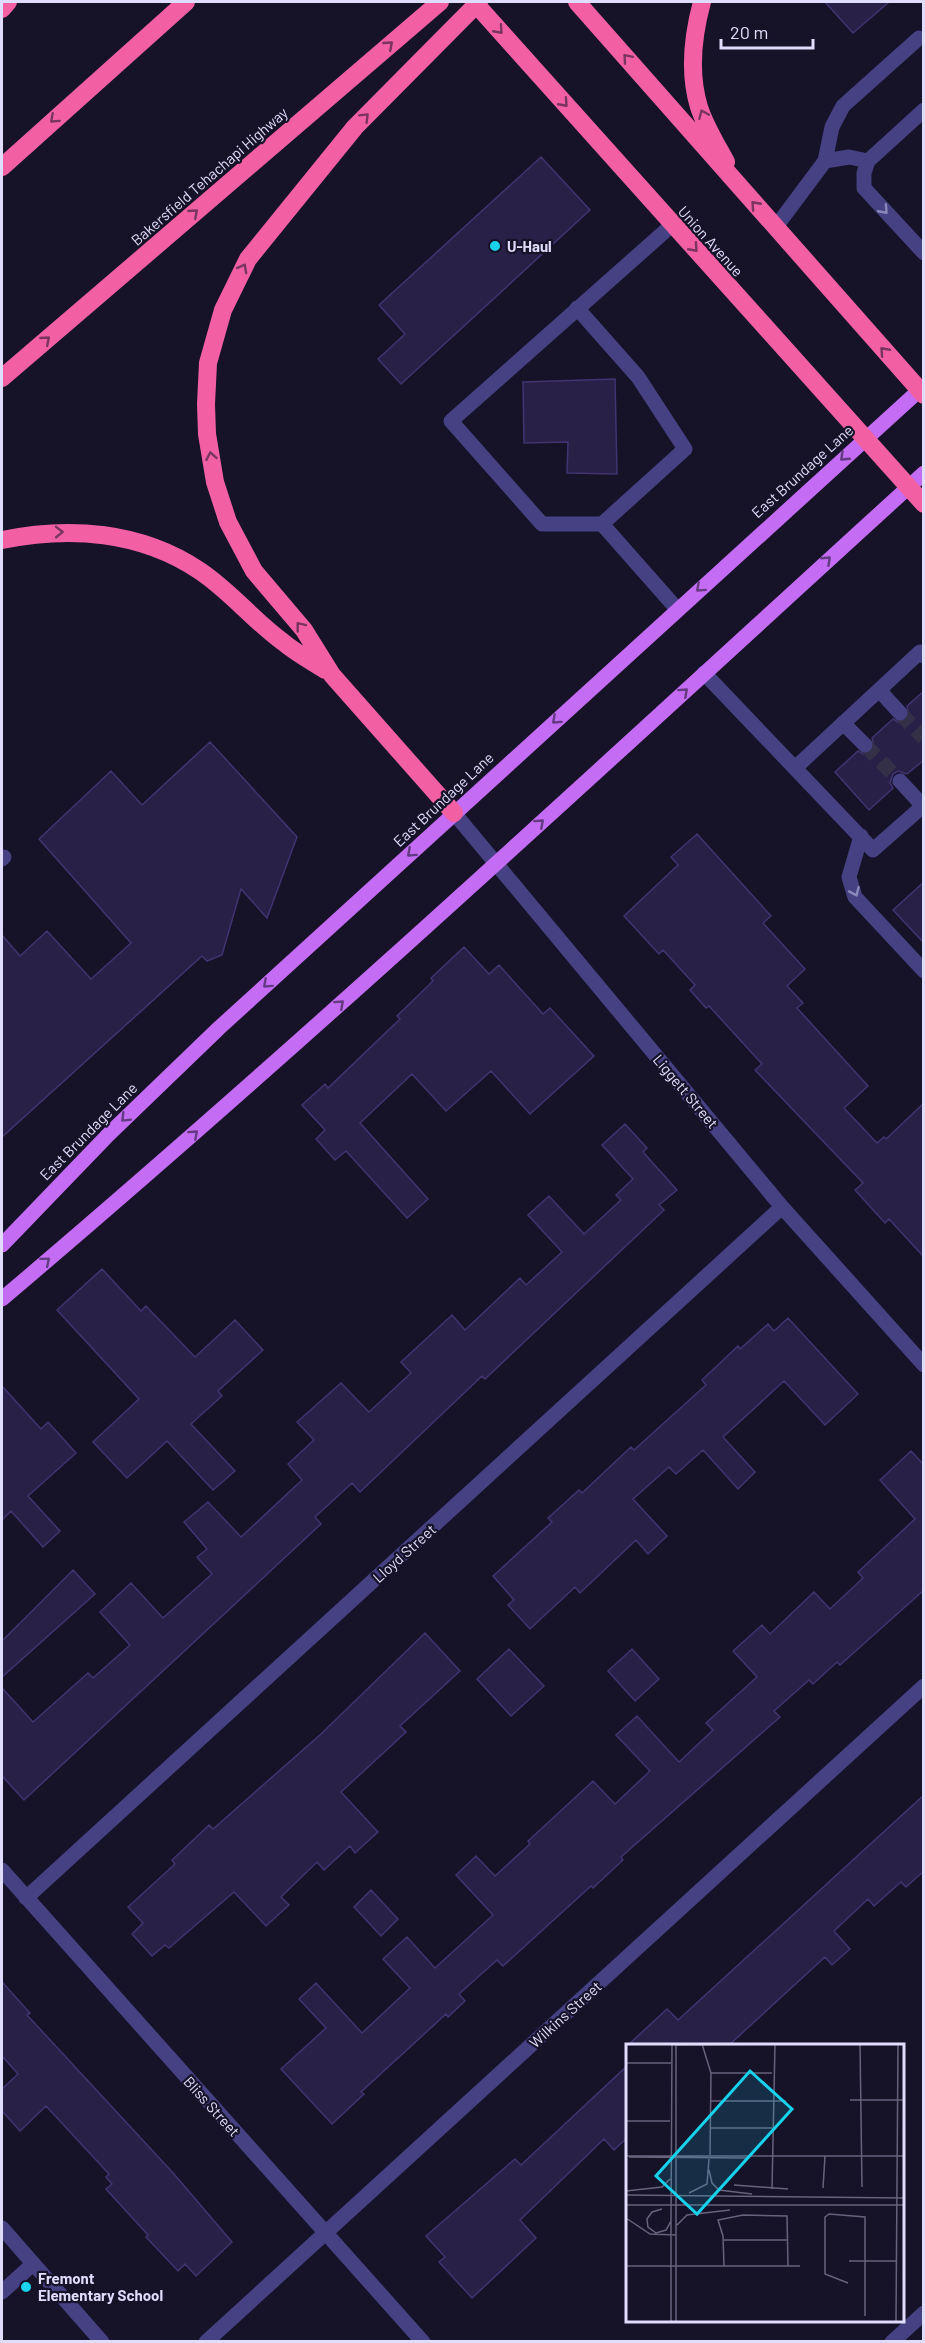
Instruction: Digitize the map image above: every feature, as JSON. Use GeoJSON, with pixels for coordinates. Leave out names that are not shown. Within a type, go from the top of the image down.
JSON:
{"type":"FeatureCollection","features":[{"type":"Feature","properties":{"kind":"highway"},"geometry":{"type":"LineString","coordinates":[[2,9],[8,2]]}},
{"type":"Feature","properties":{"kind":"highway"},"geometry":{"type":"LineString","coordinates":[[97,79],[171,2]]}},
{"type":"Feature","properties":{"kind":"highway"},"geometry":{"type":"LineString","coordinates":[[2,167],[97,79],[186,2]]}},
{"type":"Feature","properties":{"kind":"highway","name":"Bakersfield Tehachapi Highway"},"geometry":{"type":"LineString","coordinates":[[2,378],[440,2]]}},
{"type":"Feature","properties":{"kind":"highway","name":"Union Avenue"},"geometry":{"type":"LineString","coordinates":[[474,2],[924,504]]}},
{"type":"Feature","properties":{"kind":"highway"},"geometry":{"type":"LineString","coordinates":[[454,813],[332,675],[304,630],[254,571],[228,522],[215,482],[207,434],[208,363],[223,310],[248,259],[355,127],[479,2]]}},
{"type":"Feature","properties":{"kind":"highway"},"geometry":{"type":"LineString","coordinates":[[577,2],[775,228],[922,390]]}},
{"type":"Feature","properties":{"kind":"highway"},"geometry":{"type":"LineString","coordinates":[[702,2],[696,24],[693,68],[699,108],[737,185]]}},
{"type":"Feature","properties":{"kind":"highway"},"geometry":{"type":"LineString","coordinates":[[2,540],[40,532],[83,531],[154,547],[201,571],[282,642],[332,675]]}},
{"type":"Feature","properties":{"kind":"main road","name":"East Brundage Lane"},"geometry":{"type":"LineString","coordinates":[[2,1245],[163,1081],[677,609],[922,390]]}},
{"type":"Feature","properties":{"kind":"main road"},"geometry":{"type":"LineString","coordinates":[[2,1299],[157,1167],[496,863],[924,473]]}},
{"type":"Feature","properties":{"kind":"street"},"geometry":{"type":"LineString","coordinates":[[775,228],[825,161],[832,127],[843,106],[919,38]]}},
{"type":"Feature","properties":{"kind":"street"},"geometry":{"type":"LineString","coordinates":[[924,110],[868,161],[864,173],[864,188],[924,253]]}},
{"type":"Feature","properties":{"kind":"street"},"geometry":{"type":"LineString","coordinates":[[825,161],[849,156],[868,161]]}},
{"type":"Feature","properties":{"kind":"street"},"geometry":{"type":"LineString","coordinates":[[577,308],[638,377],[685,449],[602,524],[542,524],[451,421],[577,308],[672,225]]}},
{"type":"Feature","properties":{"kind":"street"},"geometry":{"type":"LineString","coordinates":[[602,524],[677,609]]}},
{"type":"Feature","properties":{"kind":"street"},"geometry":{"type":"LineString","coordinates":[[795,768],[920,652],[924,656]]}},
{"type":"Feature","properties":{"kind":"street"},"geometry":{"type":"LineString","coordinates":[[704,673],[873,850],[923,806],[900,781]]}},
{"type":"Feature","properties":{"kind":"street"},"geometry":{"type":"LineString","coordinates":[[879,690],[900,713]]}},
{"type":"Feature","properties":{"kind":"street"},"geometry":{"type":"LineString","coordinates":[[843,723],[865,745]]}},
{"type":"Feature","properties":{"kind":"street","name":"Liggett Street"},"geometry":{"type":"LineString","coordinates":[[454,813],[782,1207],[924,1365]]}},
{"type":"Feature","properties":{"kind":"street"},"geometry":{"type":"LineString","coordinates":[[861,836],[849,877],[855,897],[924,971]]}},
{"type":"Feature","properties":{"kind":"street","name":"Lloyd Street"},"geometry":{"type":"LineString","coordinates":[[26,1898],[782,1207]]}},
{"type":"Feature","properties":{"kind":"street","name":"Wilkins Street"},"geometry":{"type":"LineString","coordinates":[[206,2342],[924,1686]]}},
{"type":"Feature","properties":{"kind":"street","name":"Bliss Street"},"geometry":{"type":"LineString","coordinates":[[2,1870],[423,2342]]}},
{"type":"Feature","properties":{"kind":"street"},"geometry":{"type":"LineString","coordinates":[[2,2228],[101,2341]]}},
{"type":"Feature","properties":{"kind":"street"},"geometry":{"type":"LineString","coordinates":[[2,2292],[33,2264]]}},
{"type":"Feature","properties":{"kind":"street"},"geometry":{"type":"LineString","coordinates":[[892,2342],[924,2313]]}},
{"type":"Feature","properties":{"kind":"building"},"geometry":{"type":"Polygon","coordinates":[[[825,2],[889,2],[853,33],[825,2]]]}},
{"type":"Feature","properties":{"kind":"building"},"geometry":{"type":"Polygon","coordinates":[[[541,157],[590,210],[401,384],[378,359],[405,334],[379,305],[541,157]]]}},
{"type":"Feature","properties":{"kind":"building"},"geometry":{"type":"Polygon","coordinates":[[[615,379],[617,474],[567,473],[568,442],[524,443],[523,382],[615,379]]]}},
{"type":"Feature","properties":{"kind":"building"},"geometry":{"type":"Polygon","coordinates":[[[924,691],[924,760],[907,774],[898,771],[893,774],[890,783],[893,788],[869,810],[835,772],[858,751],[863,754],[871,752],[874,747],[872,738],[893,719],[898,722],[906,721],[909,715],[907,706],[924,691]]]}},
{"type":"Feature","properties":{"kind":"building"},"geometry":{"type":"Polygon","coordinates":[[[210,742],[297,837],[267,918],[241,889],[222,955],[207,961],[202,956],[2,1137],[2,935],[20,956],[47,931],[91,979],[131,943],[39,839],[111,771],[142,805],[210,742]]]}},
{"type":"Feature","properties":{"kind":"building"},"geometry":{"type":"Polygon","coordinates":[[[697,834],[771,916],[763,923],[805,969],[787,986],[803,1003],[797,1008],[868,1086],[844,1108],[877,1143],[884,1137],[886,1139],[924,1103],[924,1257],[889,1219],[885,1223],[855,1190],[863,1183],[755,1070],[762,1064],[709,1006],[706,1008],[690,990],[695,985],[663,950],[659,954],[624,916],[678,865],[671,857],[697,834]]]}},
{"type":"Feature","properties":{"kind":"building"},"geometry":{"type":"Polygon","coordinates":[[[924,882],[924,943],[893,910],[924,882]]]}},
{"type":"Feature","properties":{"kind":"building"},"geometry":{"type":"Polygon","coordinates":[[[464,947],[489,974],[499,965],[543,1014],[550,1008],[594,1056],[530,1114],[491,1071],[446,1111],[412,1074],[360,1123],[428,1199],[407,1218],[346,1151],[335,1160],[316,1139],[325,1130],[302,1105],[325,1084],[328,1088],[400,1019],[397,1016],[433,981],[431,978],[464,947]]]}},
{"type":"Feature","properties":{"kind":"building"},"geometry":{"type":"Polygon","coordinates":[[[625,1124],[647,1148],[643,1152],[677,1190],[659,1205],[664,1210],[485,1379],[482,1376],[360,1492],[352,1483],[315,1517],[321,1524],[24,1800],[2,1776],[2,1688],[33,1722],[88,1673],[93,1678],[130,1645],[100,1612],[131,1583],[163,1618],[212,1574],[197,1557],[207,1549],[184,1522],[208,1502],[241,1537],[302,1480],[288,1464],[314,1440],[297,1422],[341,1383],[369,1412],[411,1373],[401,1362],[452,1315],[465,1330],[520,1278],[526,1285],[562,1252],[528,1215],[549,1196],[584,1234],[621,1200],[616,1195],[633,1179],[602,1145],[625,1124]]]}},
{"type":"Feature","properties":{"kind":"building"},"geometry":{"type":"Polygon","coordinates":[[[102,1269],[141,1311],[146,1306],[195,1357],[235,1320],[263,1350],[218,1391],[222,1396],[191,1424],[235,1471],[213,1490],[167,1441],[127,1478],[93,1442],[139,1399],[57,1310],[102,1269]]]}},
{"type":"Feature","properties":{"kind":"building"},"geometry":{"type":"Polygon","coordinates":[[[788,1318],[858,1394],[825,1425],[784,1381],[723,1437],[755,1472],[738,1489],[703,1450],[676,1474],[669,1467],[633,1499],[667,1536],[648,1554],[636,1540],[580,1593],[575,1587],[530,1629],[508,1605],[514,1600],[493,1576],[552,1522],[548,1518],[579,1490],[582,1493],[631,1447],[634,1450],[706,1385],[702,1380],[738,1346],[740,1349],[768,1324],[774,1331],[788,1318]]]}},
{"type":"Feature","properties":{"kind":"building"},"geometry":{"type":"Polygon","coordinates":[[[2,1386],[41,1429],[48,1422],[76,1453],[28,1496],[60,1531],[43,1547],[11,1511],[2,1520],[2,1386]]]}},
{"type":"Feature","properties":{"kind":"building"},"geometry":{"type":"Polygon","coordinates":[[[911,1451],[924,1465],[924,1590],[840,1665],[837,1662],[813,1684],[809,1680],[774,1711],[780,1717],[621,1857],[623,1860],[593,1888],[591,1886],[503,1966],[497,1960],[459,1994],[465,2001],[448,2017],[446,2014],[361,2092],[364,2094],[332,2124],[281,2069],[326,2028],[299,1999],[316,1983],[362,2033],[410,1988],[383,1959],[407,1937],[435,1968],[493,1915],[456,1875],[476,1856],[495,1876],[530,1844],[528,1841],[593,1781],[615,1804],[650,1771],[616,1735],[637,1716],[679,1762],[713,1730],[706,1723],[757,1677],[733,1651],[762,1625],[770,1634],[814,1592],[830,1609],[863,1578],[858,1572],[915,1519],[880,1480],[911,1451]]]}},
{"type":"Feature","properties":{"kind":"building"},"geometry":{"type":"Polygon","coordinates":[[[73,1570],[95,1594],[2,1677],[2,1641],[73,1570]]]}},
{"type":"Feature","properties":{"kind":"building"},"geometry":{"type":"Polygon","coordinates":[[[425,1633],[460,1671],[400,1726],[406,1732],[341,1792],[378,1832],[355,1853],[350,1846],[324,1870],[317,1862],[281,1897],[289,1905],[266,1926],[234,1892],[169,1948],[165,1945],[152,1956],[132,1934],[143,1923],[128,1907],[175,1864],[172,1860],[209,1825],[213,1829],[321,1734],[425,1633]]]}},
{"type":"Feature","properties":{"kind":"building"},"geometry":{"type":"Polygon","coordinates":[[[509,1649],[544,1686],[511,1716],[477,1679],[509,1649]]]}},
{"type":"Feature","properties":{"kind":"building"},"geometry":{"type":"Polygon","coordinates":[[[632,1649],[659,1679],[635,1701],[608,1671],[632,1649]]]}},
{"type":"Feature","properties":{"kind":"building"},"geometry":{"type":"Polygon","coordinates":[[[924,1795],[924,1871],[906,1887],[901,1882],[874,1906],[868,1899],[834,1931],[850,1949],[832,1965],[825,1957],[730,2044],[629,2044],[667,2009],[678,2020],[924,1795]]]}},
{"type":"Feature","properties":{"kind":"building"},"geometry":{"type":"Polygon","coordinates":[[[371,1890],[398,1919],[381,1936],[354,1907],[371,1890]]]}},
{"type":"Feature","properties":{"kind":"building"},"geometry":{"type":"Polygon","coordinates":[[[2,1982],[30,2013],[27,2015],[174,2174],[232,2242],[196,2276],[185,2264],[178,2271],[146,2237],[148,2235],[106,2189],[112,2184],[106,2177],[109,2174],[46,2106],[20,2131],[2,2111],[2,2089],[18,2074],[2,2056],[2,1982]]]}},
{"type":"Feature","properties":{"kind":"building"},"geometry":{"type":"Polygon","coordinates":[[[626,2067],[626,2139],[614,2150],[604,2139],[520,2220],[536,2238],[472,2298],[439,2262],[445,2257],[426,2236],[515,2159],[521,2165],[626,2067]]]}},
{"type":"Feature","properties":{"kind":"tunnel"},"geometry":{"type":"LineString","coordinates":[[900,713],[924,738]]}},
{"type":"Feature","properties":{"kind":"tunnel"},"geometry":{"type":"LineString","coordinates":[[865,745],[900,781]]}},
{"type":"Feature","properties":{"kind":"place","name":"U-Haul"},"geometry":{"type":"Point","coordinates":[495,246]}},
{"type":"Feature","properties":{"kind":"place","name":"Fremont Elementary School"},"geometry":{"type":"Point","coordinates":[26,2287]}}]}
